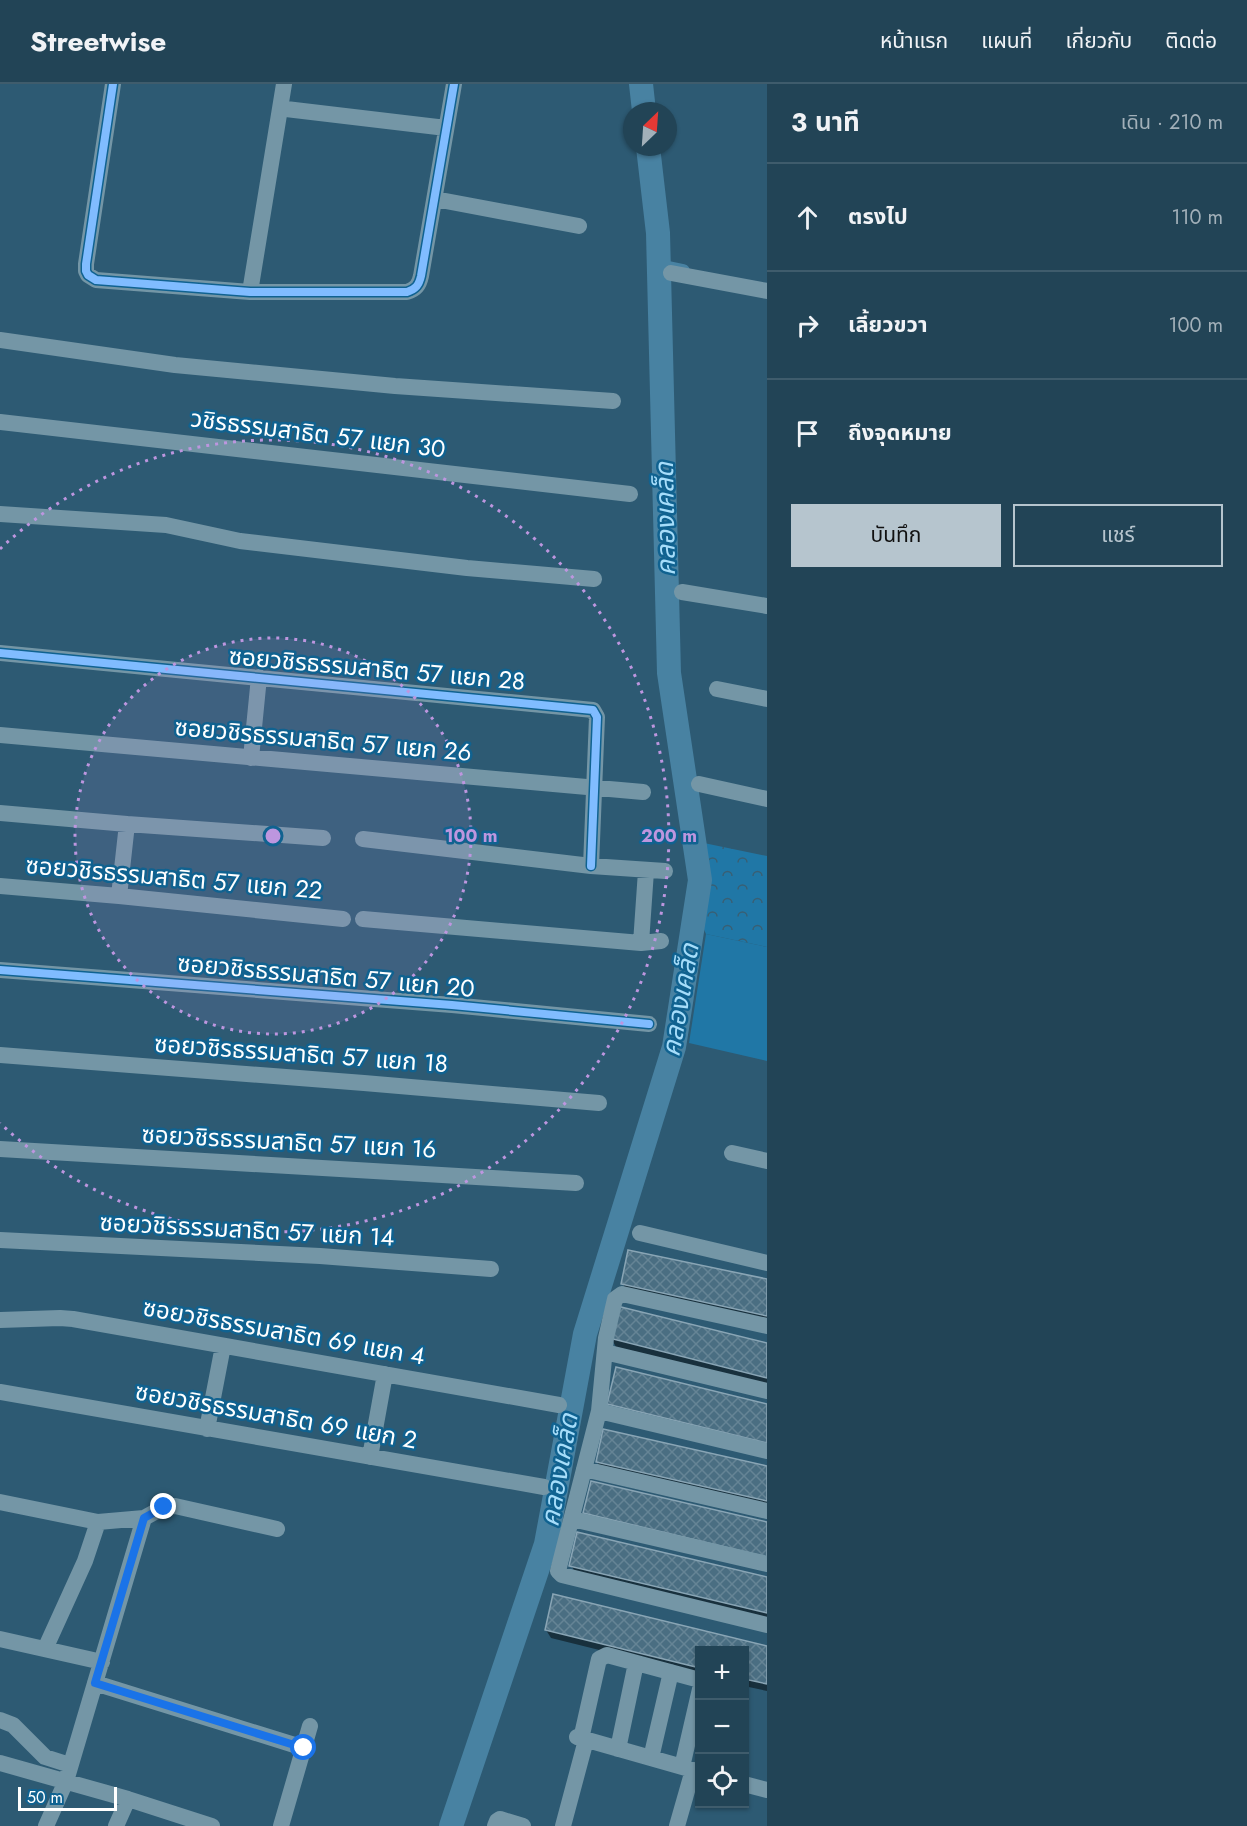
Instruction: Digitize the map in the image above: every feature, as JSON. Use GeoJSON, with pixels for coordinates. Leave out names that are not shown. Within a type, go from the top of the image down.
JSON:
{"type":"FeatureCollection","features":[{"type":"Feature","properties":{"kind":"street"},"geometry":{"type":"LineString","coordinates":[[113,84],[86,264],[88,275],[96,280],[250,292],[407,292],[414,290],[422,276],[454,84]]}},
{"type":"Feature","properties":{"kind":"street"},"geometry":{"type":"LineString","coordinates":[[250,292],[284,84]]}},
{"type":"Feature","properties":{"kind":"street"},"geometry":{"type":"LineString","coordinates":[[286,109],[446,128]]}},
{"type":"Feature","properties":{"kind":"street"},"geometry":{"type":"LineString","coordinates":[[435,199],[579,226]]}},
{"type":"Feature","properties":{"kind":"street"},"geometry":{"type":"LineString","coordinates":[[671,273],[767,291]]}},
{"type":"Feature","properties":{"kind":"street"},"geometry":{"type":"LineString","coordinates":[[0,340],[175,365],[395,386],[613,401]]}},
{"type":"Feature","properties":{"kind":"street","name":"วชิรธรรมสาธิต 57 แยก 30"},"geometry":{"type":"LineString","coordinates":[[0,422],[630,494]]}},
{"type":"Feature","properties":{"kind":"street"},"geometry":{"type":"LineString","coordinates":[[0,514],[165,525],[240,541],[466,568],[594,579]]}},
{"type":"Feature","properties":{"kind":"street"},"geometry":{"type":"LineString","coordinates":[[682,592],[767,606]]}},
{"type":"Feature","properties":{"kind":"street","name":"ซอยวชิรธรรมสาธิต 57 แยก 28"},"geometry":{"type":"LineString","coordinates":[[0,654],[589,708],[597,717],[591,866]]}},
{"type":"Feature","properties":{"kind":"street"},"geometry":{"type":"LineString","coordinates":[[251,758],[259,677]]}},
{"type":"Feature","properties":{"kind":"street"},"geometry":{"type":"LineString","coordinates":[[717,689],[767,699]]}},
{"type":"Feature","properties":{"kind":"street","name":"ซอยวชิรธรรมสาธิต 57 แยก 26"},"geometry":{"type":"LineString","coordinates":[[0,735],[643,792]]}},
{"type":"Feature","properties":{"kind":"street"},"geometry":{"type":"LineString","coordinates":[[699,784],[767,799]]}},
{"type":"Feature","properties":{"kind":"street"},"geometry":{"type":"LineString","coordinates":[[0,813],[127,825],[323,838]]}},
{"type":"Feature","properties":{"kind":"street"},"geometry":{"type":"LineString","coordinates":[[119,896],[127,825]]}},
{"type":"Feature","properties":{"kind":"street"},"geometry":{"type":"LineString","coordinates":[[363,839],[591,866],[665,871]]}},
{"type":"Feature","properties":{"kind":"street"},"geometry":{"type":"LineString","coordinates":[[642,943],[646,871]]}},
{"type":"Feature","properties":{"kind":"street","name":"ซอยวชิรธรรมสาธิต 57 แยก 22"},"geometry":{"type":"LineString","coordinates":[[0,886],[343,919]]}},
{"type":"Feature","properties":{"kind":"street"},"geometry":{"type":"LineString","coordinates":[[363,920],[642,943],[661,941]]}},
{"type":"Feature","properties":{"kind":"street","name":"ซอยวชิรธรรมสาธิต 57 แยก 20"},"geometry":{"type":"LineString","coordinates":[[0,970],[452,1005],[649,1024]]}},
{"type":"Feature","properties":{"kind":"street","name":"ซอยวชิรธรรมสาธิต 57 แยก 18"},"geometry":{"type":"LineString","coordinates":[[0,1055],[376,1083],[599,1103]]}},
{"type":"Feature","properties":{"kind":"street","name":"ซอยวชิรธรรมสาธิต 57 แยก 16"},"geometry":{"type":"LineString","coordinates":[[0,1149],[576,1183]]}},
{"type":"Feature","properties":{"kind":"street"},"geometry":{"type":"LineString","coordinates":[[732,1153],[767,1161]]}},
{"type":"Feature","properties":{"kind":"street"},"geometry":{"type":"LineString","coordinates":[[640,1233],[767,1263]]}},
{"type":"Feature","properties":{"kind":"street","name":"ซอยวชิรธรรมสาธิต 57 แยก 14"},"geometry":{"type":"LineString","coordinates":[[0,1240],[320,1256],[490,1269]]}},
{"type":"Feature","properties":{"kind":"street"},"geometry":{"type":"LineString","coordinates":[[767,1326],[622,1294],[615,1299],[606,1338],[599,1411],[558,1571],[559,1574],[767,1625]]}},
{"type":"Feature","properties":{"kind":"street","name":"ซอยวชิรธรรมสาธิต 69 แยก 4"},"geometry":{"type":"LineString","coordinates":[[0,1320],[73,1319],[559,1405]]}},
{"type":"Feature","properties":{"kind":"street"},"geometry":{"type":"LineString","coordinates":[[207,1429],[223,1346]]}},
{"type":"Feature","properties":{"kind":"street"},"geometry":{"type":"LineString","coordinates":[[605,1352],[767,1391]]}},
{"type":"Feature","properties":{"kind":"street"},"geometry":{"type":"LineString","coordinates":[[370,1457],[385,1374]]}},
{"type":"Feature","properties":{"kind":"street","name":"ซอยวชิรธรรมสาธิต 69 แยก 2"},"geometry":{"type":"LineString","coordinates":[[0,1392],[544,1487]]}},
{"type":"Feature","properties":{"kind":"street"},"geometry":{"type":"LineString","coordinates":[[599,1411],[767,1451]]}},
{"type":"Feature","properties":{"kind":"street"},"geometry":{"type":"LineString","coordinates":[[584,1469],[767,1510]]}},
{"type":"Feature","properties":{"kind":"street"},"geometry":{"type":"LineString","coordinates":[[0,1502],[98,1522],[144,1518],[164,1507],[175,1506],[277,1529]]}},
{"type":"Feature","properties":{"kind":"street"},"geometry":{"type":"LineString","coordinates":[[45,1826],[68,1773],[144,1518]]}},
{"type":"Feature","properties":{"kind":"street"},"geometry":{"type":"LineString","coordinates":[[572,1518],[767,1564]]}},
{"type":"Feature","properties":{"kind":"street"},"geometry":{"type":"LineString","coordinates":[[45,1649],[85,1561],[98,1522]]}},
{"type":"Feature","properties":{"kind":"street"},"geometry":{"type":"LineString","coordinates":[[0,1639],[102,1662]]}},
{"type":"Feature","properties":{"kind":"street"},"geometry":{"type":"LineString","coordinates":[[563,1826],[599,1659],[607,1655],[695,1678]]}},
{"type":"Feature","properties":{"kind":"street"},"geometry":{"type":"LineString","coordinates":[[618,1749],[636,1663]]}},
{"type":"Feature","properties":{"kind":"street"},"geometry":{"type":"LineString","coordinates":[[651,1758],[671,1672]]}},
{"type":"Feature","properties":{"kind":"street"},"geometry":{"type":"LineString","coordinates":[[95,1683],[304,1748]]}},
{"type":"Feature","properties":{"kind":"street"},"geometry":{"type":"LineString","coordinates":[[677,1826],[691,1770],[698,1700]]}},
{"type":"Feature","properties":{"kind":"street"},"geometry":{"type":"LineString","coordinates":[[0,1720],[13,1725],[45,1757],[68,1773],[128,1799],[212,1826]]}},
{"type":"Feature","properties":{"kind":"street"},"geometry":{"type":"LineString","coordinates":[[281,1826],[310,1726]]}},
{"type":"Feature","properties":{"kind":"street"},"geometry":{"type":"LineString","coordinates":[[581,1739],[691,1770]]}},
{"type":"Feature","properties":{"kind":"street"},"geometry":{"type":"LineString","coordinates":[[0,1763],[68,1773]]}},
{"type":"Feature","properties":{"kind":"street"},"geometry":{"type":"LineString","coordinates":[[749,1785],[767,1790]]}},
{"type":"Feature","properties":{"kind":"street"},"geometry":{"type":"LineString","coordinates":[[116,1826],[128,1799]]}},
{"type":"Feature","properties":{"kind":"street"},"geometry":{"type":"LineString","coordinates":[[495,1826],[496,1821],[500,1819],[523,1826]]}},
{"type":"Feature","properties":{"kind":"green space"},"geometry":{"type":"Polygon","coordinates":[[[699,842],[767,856],[767,947],[706,934],[699,918],[705,878],[699,842]]]}},
{"type":"Feature","properties":{"kind":"green space"},"geometry":{"type":"Polygon","coordinates":[[[706,934],[767,947],[767,1061],[689,1043],[706,934]]]}},
{"type":"Feature","properties":{"kind":"building"},"geometry":{"type":"Polygon","coordinates":[[[628,1250],[767,1279],[767,1316],[621,1284],[628,1250]]]}},
{"type":"Feature","properties":{"kind":"building"},"geometry":{"type":"Polygon","coordinates":[[[617,1306],[767,1343],[767,1378],[609,1338],[617,1306]]]}},
{"type":"Feature","properties":{"kind":"building"},"geometry":{"type":"Polygon","coordinates":[[[616,1367],[767,1404],[767,1443],[607,1404],[616,1367]]]}},
{"type":"Feature","properties":{"kind":"building"},"geometry":{"type":"Polygon","coordinates":[[[603,1429],[767,1466],[767,1501],[596,1462],[603,1429]]]}},
{"type":"Feature","properties":{"kind":"building"},"geometry":{"type":"Polygon","coordinates":[[[591,1481],[767,1522],[767,1557],[583,1513],[591,1481]]]}},
{"type":"Feature","properties":{"kind":"building"},"geometry":{"type":"Polygon","coordinates":[[[577,1532],[767,1577],[767,1613],[569,1566],[577,1532]]]}},
{"type":"Feature","properties":{"kind":"building"},"geometry":{"type":"Polygon","coordinates":[[[553,1594],[767,1646],[767,1684],[749,1680],[749,1646],[695,1646],[695,1667],[545,1630],[553,1594]]]}},
{"type":"Feature","properties":{"kind":"waterway","name":"คลองเคล็ด"},"geometry":{"type":"LineString","coordinates":[[641,84],[643,102]]}},
{"type":"Feature","properties":{"kind":"waterway","name":"คลองเคล็ด"},"geometry":{"type":"LineString","coordinates":[[451,1826],[546,1544],[585,1334],[674,1047],[700,880],[669,673],[658,233],[649,156]]}},
{"type":"Feature","properties":{"kind":"waterway"},"geometry":{"type":"LineString","coordinates":[[659,266],[683,271]]}},
{"type":"Feature","properties":{"kind":"cycle path"},"geometry":{"type":"LineString","coordinates":[[113,84],[86,264],[88,275],[96,280],[250,292],[407,292],[417,286],[421,276],[454,84]]}},
{"type":"Feature","properties":{"kind":"cycle path"},"geometry":{"type":"LineString","coordinates":[[0,653],[593,710],[597,717],[591,866]]}},
{"type":"Feature","properties":{"kind":"cycle path"},"geometry":{"type":"LineString","coordinates":[[0,970],[452,1005],[649,1024]]}},
{"type":"Feature","properties":{"kind":"route"},"geometry":{"type":"LineString","coordinates":[[164,1507],[144,1518],[95,1683],[304,1748]]}}]}
